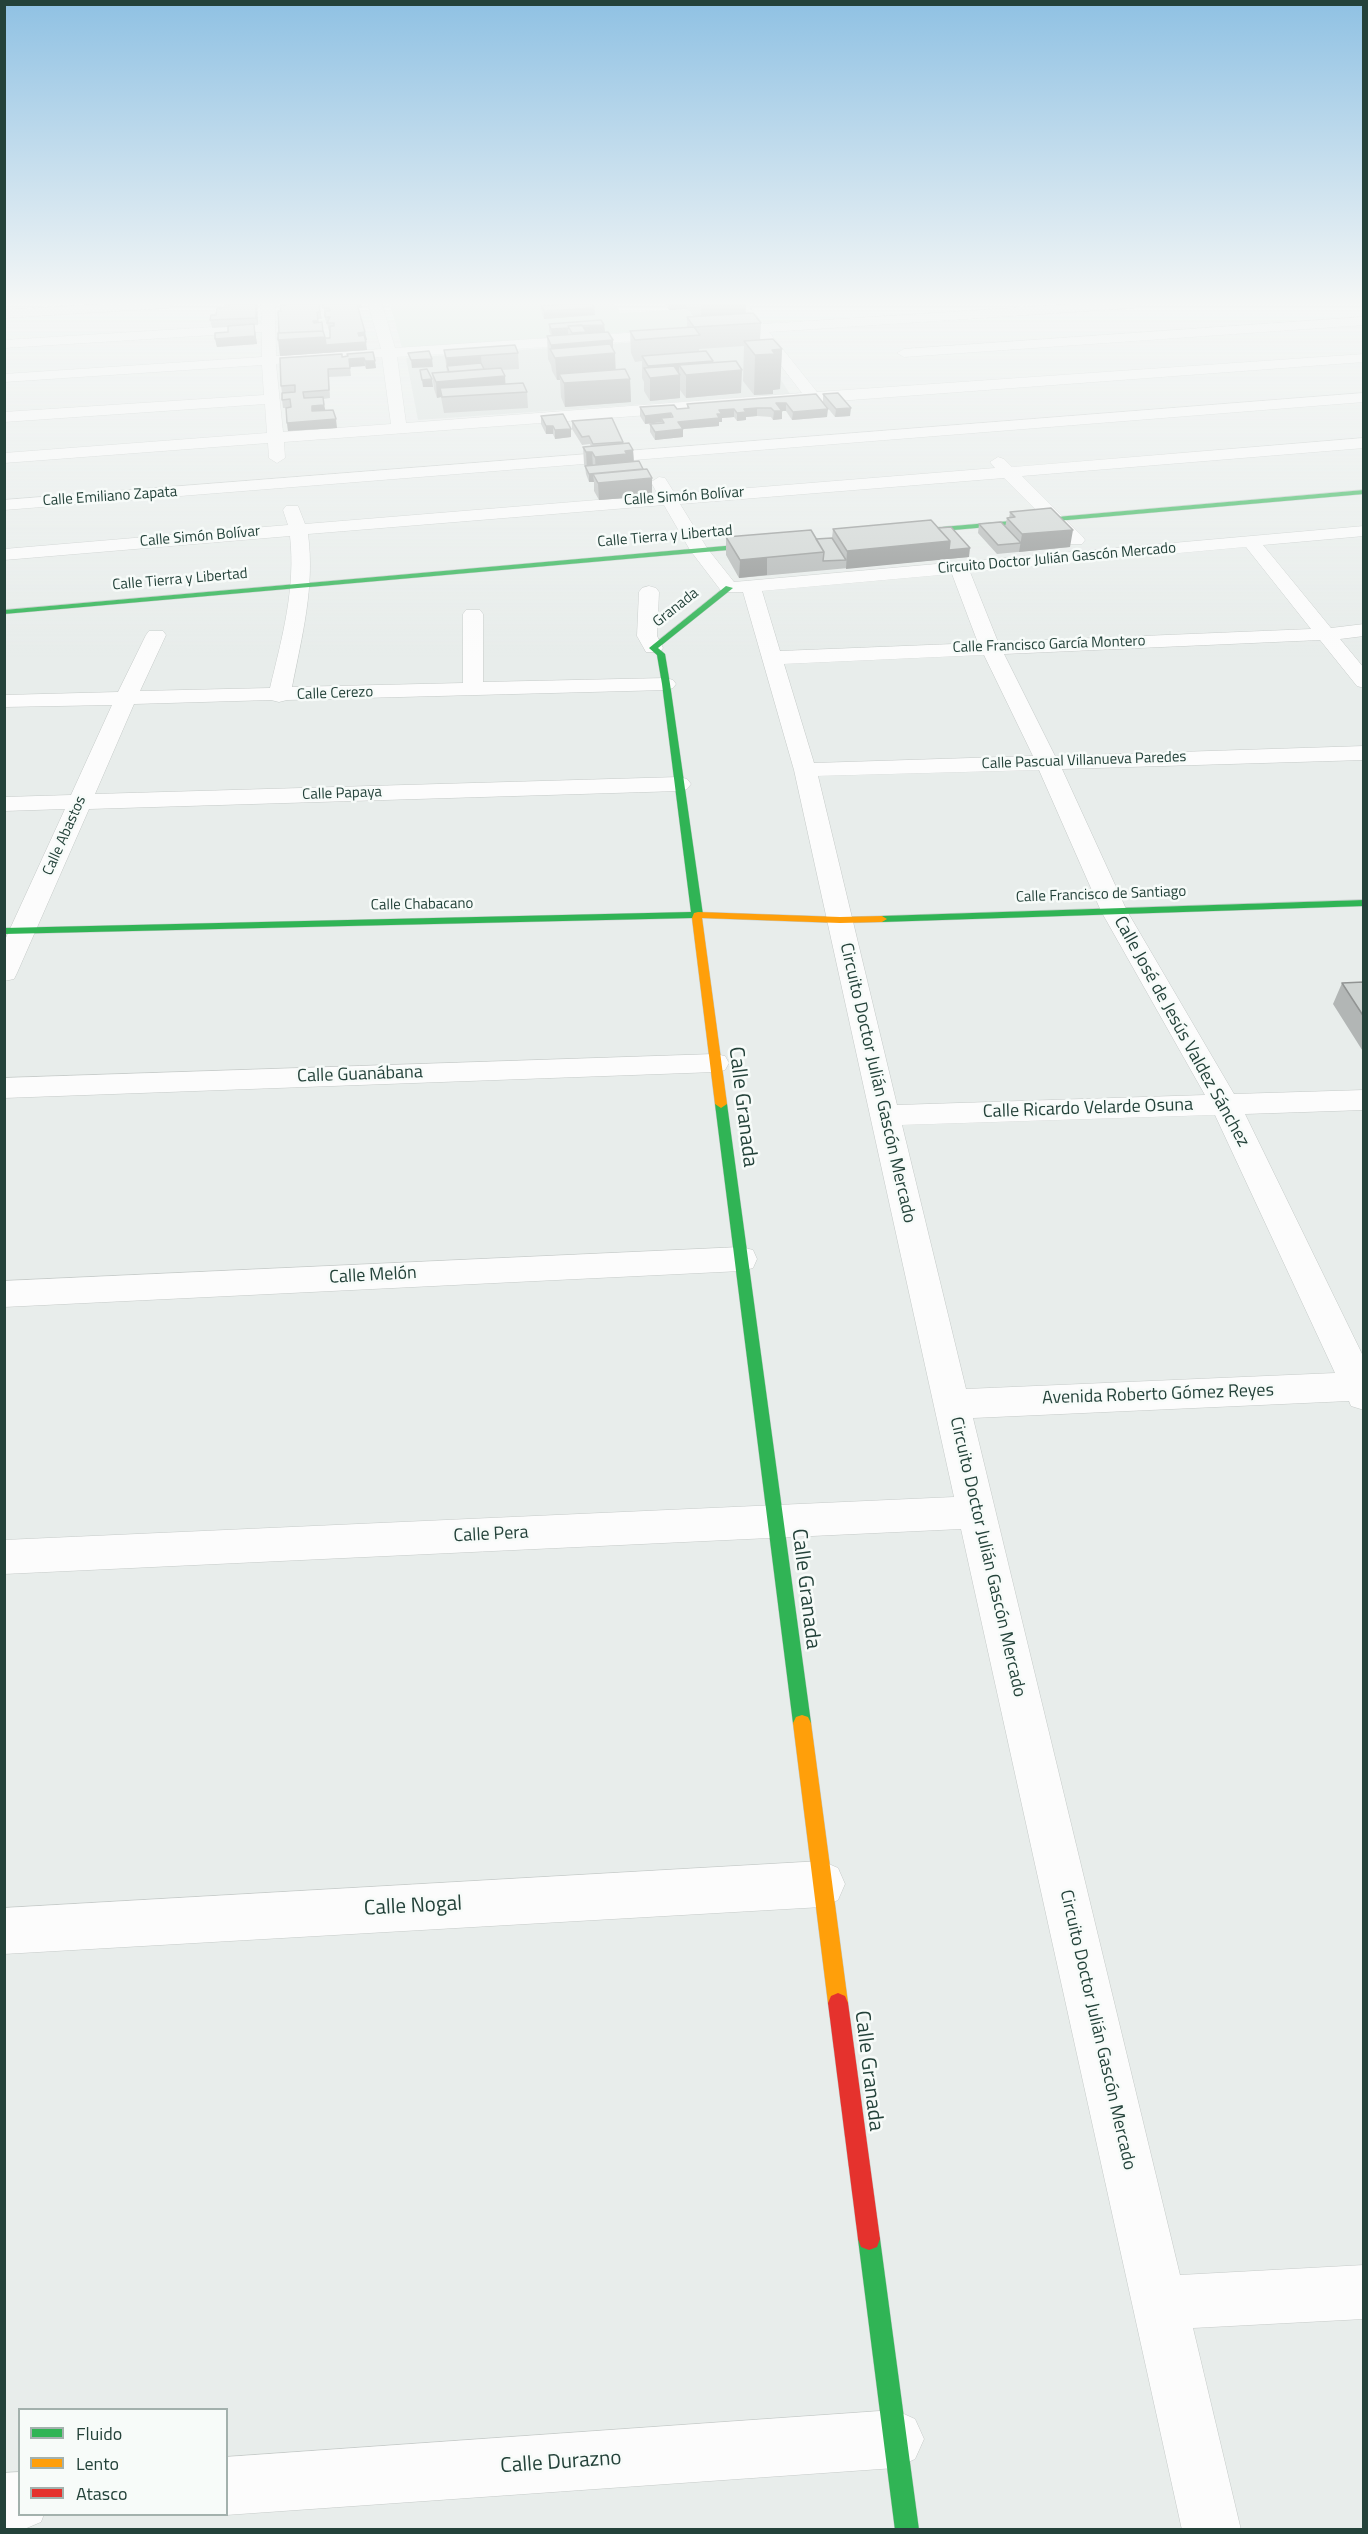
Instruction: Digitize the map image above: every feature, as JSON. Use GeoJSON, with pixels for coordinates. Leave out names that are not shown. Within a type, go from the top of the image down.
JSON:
{"type":"FeatureCollection","features":[{"type":"Feature","properties":{"kind":"street"},"geometry":{"type":"LineString","coordinates":[[273,422],[281,484],[300,529],[300,586],[279,696]]}},
{"type":"Feature","properties":{"kind":"street"},"geometry":{"type":"LineString","coordinates":[[398,422],[399,428]]}},
{"type":"Feature","properties":{"kind":"street"},"geometry":{"type":"LineString","coordinates":[[4,458],[399,428],[632,422]]}},
{"type":"Feature","properties":{"kind":"street"},"geometry":{"type":"LineString","coordinates":[[962,422],[1008,474],[1093,556]]}},
{"type":"Feature","properties":{"kind":"street","name":"Calle Emiliano Zapata"},"geometry":{"type":"LineString","coordinates":[[4,505],[1051,422]]}},
{"type":"Feature","properties":{"kind":"street"},"geometry":{"type":"LineString","coordinates":[[627,423],[643,455],[699,550],[740,587]]}},
{"type":"Feature","properties":{"kind":"street"},"geometry":{"type":"LineString","coordinates":[[1329,433],[1364,457]]}},
{"type":"Feature","properties":{"kind":"street","name":"Calle Simón Bolívar"},"geometry":{"type":"LineString","coordinates":[[4,555],[669,498],[1008,474],[1364,443]]}},
{"type":"Feature","properties":{"kind":"street"},"geometry":{"type":"LineString","coordinates":[[889,534],[1364,492]]}},
{"type":"Feature","properties":{"kind":"street","name":"Circuito Doctor Julián Gascón Mercado"},"geometry":{"type":"LineString","coordinates":[[1212,2529],[805,770],[771,658],[740,587],[1364,531]]}},
{"type":"Feature","properties":{"kind":"street"},"geometry":{"type":"LineString","coordinates":[[1251,542],[1364,682]]}},
{"type":"Feature","properties":{"kind":"street","name":"Calle Tierra y Libertad"},"geometry":{"type":"LineString","coordinates":[[4,612],[782,543]]}},
{"type":"Feature","properties":{"kind":"street","name":"Calle José de Jesús Valdez Sánchez"},"geometry":{"type":"LineString","coordinates":[[959,568],[990,647],[1047,762],[1114,911],[1225,1104],[1362,1390]]}},
{"type":"Feature","properties":{"kind":"street","name":"Granada"},"geometry":{"type":"LineString","coordinates":[[657,651],[740,587]]}},
{"type":"Feature","properties":{"kind":"street"},"geometry":{"type":"LineString","coordinates":[[649,592],[647,636],[657,651]]}},
{"type":"Feature","properties":{"kind":"street"},"geometry":{"type":"LineString","coordinates":[[473,614],[473,690]]}},
{"type":"Feature","properties":{"kind":"street","name":"Calle Francisco García Montero"},"geometry":{"type":"LineString","coordinates":[[771,658],[1327,634],[1364,630]]}},
{"type":"Feature","properties":{"kind":"street","name":"Calle Abastos"},"geometry":{"type":"LineString","coordinates":[[4,974],[14,931],[80,801],[156,635]]}},
{"type":"Feature","properties":{"kind":"street","name":"Calle Granada"},"geometry":{"type":"LineString","coordinates":[[657,651],[666,684],[907,2529]]}},
{"type":"Feature","properties":{"kind":"street","name":"Calle Cerezo"},"geometry":{"type":"LineString","coordinates":[[4,702],[666,684]]}},
{"type":"Feature","properties":{"kind":"street","name":"Calle Pascual Villanueva Paredes"},"geometry":{"type":"LineString","coordinates":[[805,770],[1364,753]]}},
{"type":"Feature","properties":{"kind":"street","name":"Calle Papaya"},"geometry":{"type":"LineString","coordinates":[[4,804],[679,784]]}},
{"type":"Feature","properties":{"kind":"street","name":"Calle Francisco de Santiago"},"geometry":{"type":"LineString","coordinates":[[840,920],[1364,903]]}},
{"type":"Feature","properties":{"kind":"street","name":"Calle Chabacano"},"geometry":{"type":"LineString","coordinates":[[14,931],[696,915],[840,920]]}},
{"type":"Feature","properties":{"kind":"street","name":"Calle Guanábana"},"geometry":{"type":"LineString","coordinates":[[4,1088],[715,1063]]}},
{"type":"Feature","properties":{"kind":"street","name":"Calle Ricardo Velarde Osuna"},"geometry":{"type":"LineString","coordinates":[[885,1115],[1364,1100]]}},
{"type":"Feature","properties":{"kind":"street","name":"Calle Melón"},"geometry":{"type":"LineString","coordinates":[[4,1294],[741,1259]]}},
{"type":"Feature","properties":{"kind":"street","name":"Avenida Roberto Gómez Reyes"},"geometry":{"type":"LineString","coordinates":[[952,1404],[1362,1390]]}},
{"type":"Feature","properties":{"kind":"street","name":"Calle Pera"},"geometry":{"type":"LineString","coordinates":[[4,1557],[977,1512]]}},
{"type":"Feature","properties":{"kind":"street","name":"Calle Nogal"},"geometry":{"type":"LineString","coordinates":[[4,1931],[822,1884]]}},
{"type":"Feature","properties":{"kind":"street"},"geometry":{"type":"LineString","coordinates":[[1160,2303],[1364,2292]]}},
{"type":"Feature","properties":{"kind":"street","name":"Calle Durazno"},"geometry":{"type":"LineString","coordinates":[[228,2486],[895,2439]]}},
{"type":"Feature","properties":{"kind":"building"},"geometry":{"type":"Polygon","coordinates":[[[544,422],[567,422],[571,429],[555,430],[553,426],[546,426],[544,422]]]}},
{"type":"Feature","properties":{"kind":"building"},"geometry":{"type":"Polygon","coordinates":[[[573,422],[614,422],[623,442],[593,444],[589,436],[582,437],[573,422]]]}},
{"type":"Feature","properties":{"kind":"building"},"geometry":{"type":"Polygon","coordinates":[[[678,422],[683,429],[655,432],[650,424],[678,422]]]}},
{"type":"Feature","properties":{"kind":"building"},"geometry":{"type":"Polygon","coordinates":[[[629,443],[633,450],[625,451],[627,454],[595,457],[592,452],[586,452],[583,447],[629,443]]]}},
{"type":"Feature","properties":{"kind":"building"},"geometry":{"type":"Polygon","coordinates":[[[639,461],[643,469],[589,474],[585,466],[639,461]]]}},
{"type":"Feature","properties":{"kind":"building"},"geometry":{"type":"Polygon","coordinates":[[[647,469],[652,478],[598,483],[593,474],[647,469]]]}},
{"type":"Feature","properties":{"kind":"building"},"geometry":{"type":"Polygon","coordinates":[[[1051,508],[1073,530],[1022,534],[1007,518],[1015,517],[1010,512],[1051,508]]]}},
{"type":"Feature","properties":{"kind":"building"},"geometry":{"type":"Polygon","coordinates":[[[931,520],[950,541],[847,551],[833,529],[931,520]]]}},
{"type":"Feature","properties":{"kind":"building"},"geometry":{"type":"Polygon","coordinates":[[[1001,522],[1021,543],[998,545],[979,524],[1001,522]]]}},
{"type":"Feature","properties":{"kind":"building"},"geometry":{"type":"Polygon","coordinates":[[[951,527],[970,548],[949,550],[950,541],[938,528],[951,527]]]}},
{"type":"Feature","properties":{"kind":"building"},"geometry":{"type":"Polygon","coordinates":[[[811,530],[824,552],[740,560],[726,537],[811,530]]]}},
{"type":"Feature","properties":{"kind":"building"},"geometry":{"type":"Polygon","coordinates":[[[832,538],[846,560],[823,561],[824,552],[816,539],[832,538]]]}},
{"type":"Feature","properties":{"kind":"building"},"geometry":{"type":"Polygon","coordinates":[[[1364,982],[1364,1017],[1342,983],[1364,982]]]}},
{"type":"Feature","properties":{"kind":"traffic: fast"},"geometry":{"type":"LineString","coordinates":[[908,532],[1364,492]]}},
{"type":"Feature","properties":{"kind":"traffic: fast"},"geometry":{"type":"LineString","coordinates":[[4,612],[770,544]]}},
{"type":"Feature","properties":{"kind":"traffic: fast"},"geometry":{"type":"LineString","coordinates":[[697,918],[666,684],[661,654],[653,648],[729,588]]}},
{"type":"Feature","properties":{"kind":"traffic: fast"},"geometry":{"type":"LineString","coordinates":[[882,919],[1364,903]]}},
{"type":"Feature","properties":{"kind":"traffic: fast"},"geometry":{"type":"LineString","coordinates":[[4,931],[698,915]]}},
{"type":"Feature","properties":{"kind":"traffic: fast"},"geometry":{"type":"LineString","coordinates":[[721,1104],[802,1723]]}},
{"type":"Feature","properties":{"kind":"traffic: fast"},"geometry":{"type":"LineString","coordinates":[[869,2239],[907,2530]]}},
{"type":"Feature","properties":{"kind":"traffic: slow"},"geometry":{"type":"LineString","coordinates":[[698,915],[840,920],[882,919]]}},
{"type":"Feature","properties":{"kind":"traffic: slow"},"geometry":{"type":"LineString","coordinates":[[697,918],[721,1104]]}},
{"type":"Feature","properties":{"kind":"traffic: slow"},"geometry":{"type":"LineString","coordinates":[[802,1723],[838,2003]]}},
{"type":"Feature","properties":{"kind":"traffic: jam"},"geometry":{"type":"LineString","coordinates":[[838,2003],[869,2239]]}}]}
